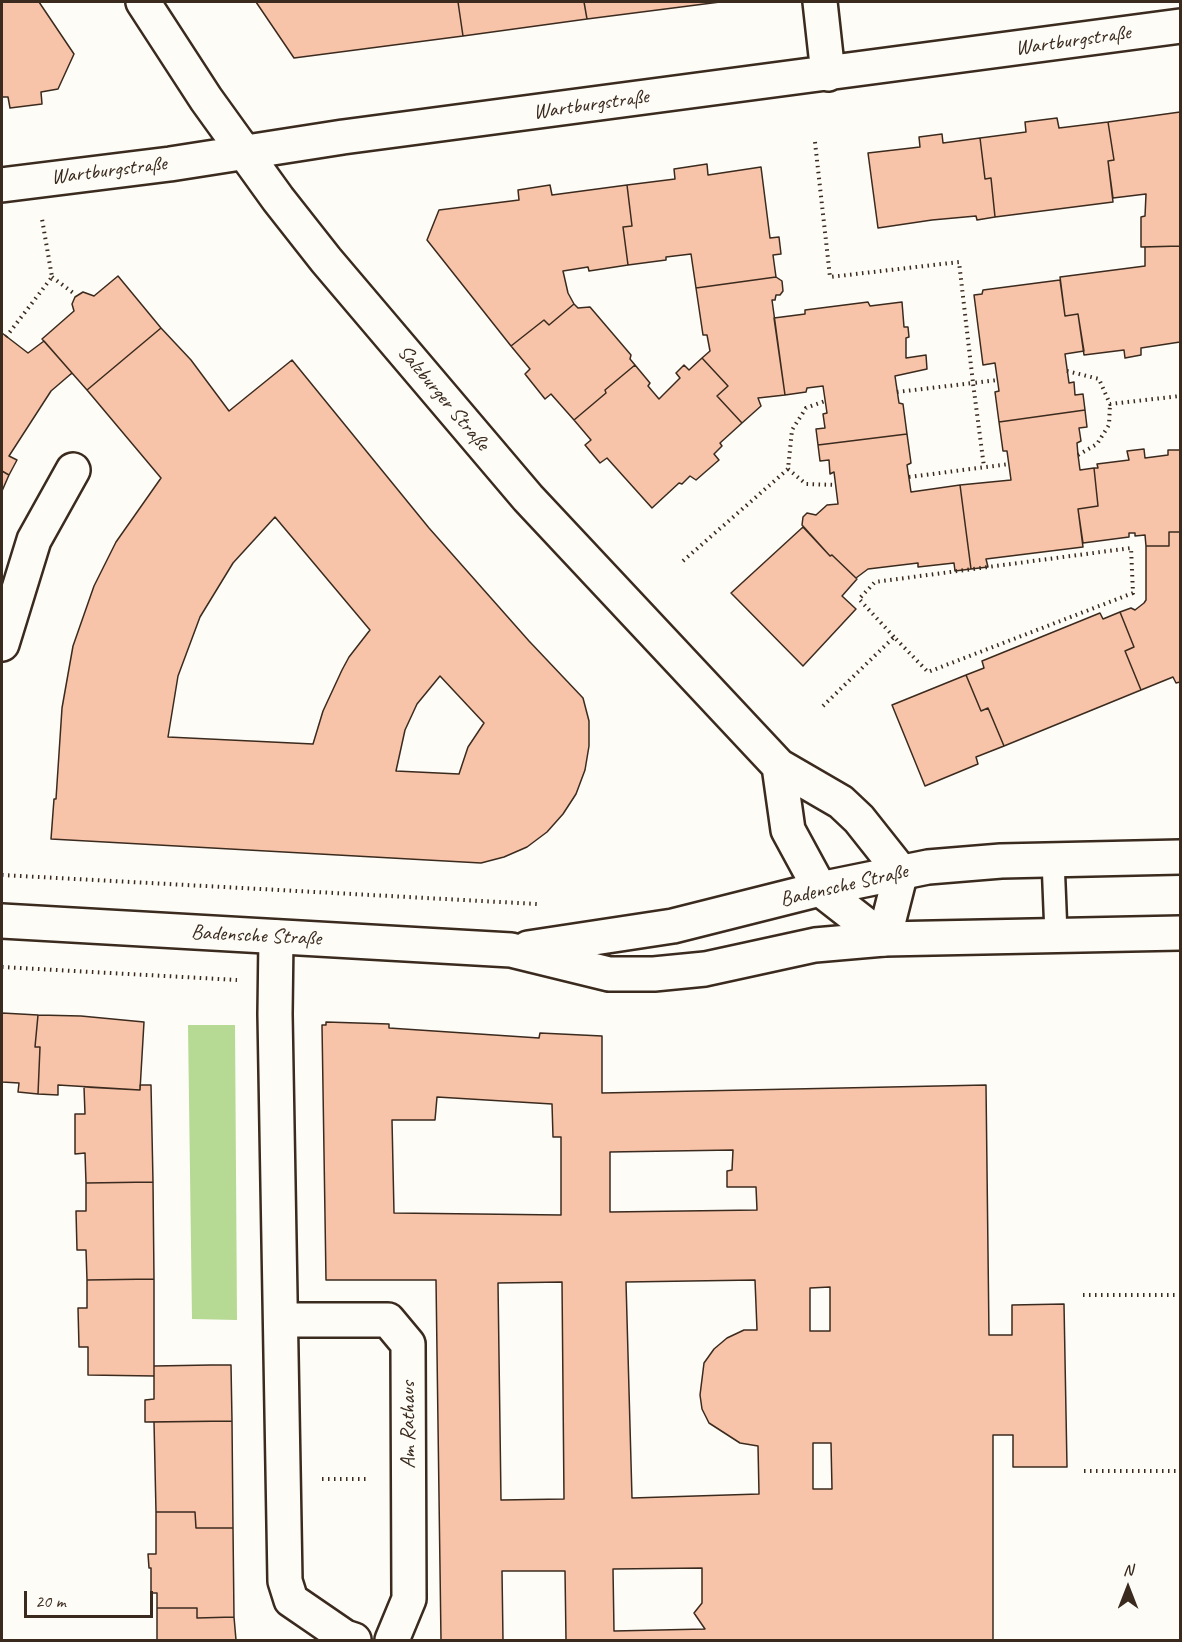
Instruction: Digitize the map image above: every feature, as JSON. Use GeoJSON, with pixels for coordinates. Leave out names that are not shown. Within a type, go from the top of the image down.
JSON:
{"type":"FeatureCollection","features":[{"type":"Feature","properties":{"kind":"street","name":"Salzburger Straße"},"geometry":{"type":"LineString","coordinates":[[143,2],[206,99],[326,260],[528,498],[779,766],[841,802],[859,819],[901,872]]}},
{"type":"Feature","properties":{"kind":"street"},"geometry":{"type":"LineString","coordinates":[[820,2],[828,74]]}},
{"type":"Feature","properties":{"kind":"street","name":"Wartburgstraße"},"geometry":{"type":"LineString","coordinates":[[2,185],[1180,26]]}},
{"type":"Feature","properties":{"kind":"street"},"geometry":{"type":"LineString","coordinates":[[2,644],[34,540],[73,470]]}},
{"type":"Feature","properties":{"kind":"street"},"geometry":{"type":"LineString","coordinates":[[779,766],[788,830],[820,889],[884,939],[901,872]]}},
{"type":"Feature","properties":{"kind":"street","name":"Badensche Straße"},"geometry":{"type":"LineString","coordinates":[[512,950],[673,926],[820,889],[928,867],[1001,861],[1180,857]]}},
{"type":"Feature","properties":{"kind":"street","name":"Badensche Straße"},"geometry":{"type":"LineString","coordinates":[[2,921],[512,950],[609,974],[654,974],[705,969],[815,945],[884,939],[1180,933]]}},
{"type":"Feature","properties":{"kind":"street"},"geometry":{"type":"LineString","coordinates":[[276,937],[275,1014],[285,1581],[291,1600],[354,1641]]}},
{"type":"Feature","properties":{"kind":"street","name":"Am Rathaus"},"geometry":{"type":"LineString","coordinates":[[281,1320],[388,1320],[408,1344],[409,1599],[392,1641]]}},
{"type":"Feature","properties":{"kind":"lane"},"geometry":{"type":"LineString","coordinates":[[1053,860],[1056,934]]}},
{"type":"Feature","properties":{"kind":"path"},"geometry":{"type":"LineString","coordinates":[[815,142],[830,277],[959,262],[984,467]]}},
{"type":"Feature","properties":{"kind":"path"},"geometry":{"type":"LineString","coordinates":[[41,218],[52,277],[76,295]]}},
{"type":"Feature","properties":{"kind":"path"},"geometry":{"type":"LineString","coordinates":[[6,337],[52,277]]}},
{"type":"Feature","properties":{"kind":"path"},"geometry":{"type":"LineString","coordinates":[[1066,371],[1099,379],[1110,404],[1109,425],[1097,444],[1078,455]]}},
{"type":"Feature","properties":{"kind":"path"},"geometry":{"type":"LineString","coordinates":[[897,392],[998,380]]}},
{"type":"Feature","properties":{"kind":"path"},"geometry":{"type":"LineString","coordinates":[[1110,404],[1180,396]]}},
{"type":"Feature","properties":{"kind":"path"},"geometry":{"type":"LineString","coordinates":[[683,561],[788,469],[792,430],[806,408],[825,401]]}},
{"type":"Feature","properties":{"kind":"path"},"geometry":{"type":"LineString","coordinates":[[909,477],[1008,464]]}},
{"type":"Feature","properties":{"kind":"path"},"geometry":{"type":"LineString","coordinates":[[788,469],[806,484],[836,485]]}},
{"type":"Feature","properties":{"kind":"path"},"geometry":{"type":"LineString","coordinates":[[1131,548],[1133,593],[939,668],[928,672],[894,637],[859,599],[874,582],[1131,548]]}},
{"type":"Feature","properties":{"kind":"path"},"geometry":{"type":"LineString","coordinates":[[824,706],[894,637]]}},
{"type":"Feature","properties":{"kind":"path"},"geometry":{"type":"LineString","coordinates":[[2,875],[541,905]]}},
{"type":"Feature","properties":{"kind":"path"},"geometry":{"type":"LineString","coordinates":[[2,967],[242,979]]}},
{"type":"Feature","properties":{"kind":"path"},"geometry":{"type":"LineString","coordinates":[[1083,1295],[1180,1295]]}},
{"type":"Feature","properties":{"kind":"path"},"geometry":{"type":"LineString","coordinates":[[1084,1471],[1180,1471]]}},
{"type":"Feature","properties":{"kind":"path"},"geometry":{"type":"LineString","coordinates":[[283,1478],[408,1480]]}},
{"type":"Feature","properties":{"kind":"green space"},"geometry":{"type":"Polygon","coordinates":[[[188,1025],[235,1025],[237,1320],[192,1319],[188,1025]]]}},
{"type":"Feature","properties":{"kind":"building"},"geometry":{"type":"Polygon","coordinates":[[[2,2],[39,2],[74,54],[58,89],[41,92],[42,104],[10,108],[8,97],[2,97],[2,2]]]}},
{"type":"Feature","properties":{"kind":"building"},"geometry":{"type":"Polygon","coordinates":[[[256,2],[458,2],[463,36],[294,58],[256,2]]]}},
{"type":"Feature","properties":{"kind":"building"},"geometry":{"type":"Polygon","coordinates":[[[458,2],[584,2],[587,19],[463,36],[458,2]]]}},
{"type":"Feature","properties":{"kind":"building"},"geometry":{"type":"Polygon","coordinates":[[[584,2],[720,2],[587,19],[584,2]]]}},
{"type":"Feature","properties":{"kind":"building"},"geometry":{"type":"Polygon","coordinates":[[[1180,112],[1180,246],[1141,247],[1141,217],[1145,216],[1146,194],[1113,198],[1108,161],[1114,160],[1108,122],[1180,112]]]}},
{"type":"Feature","properties":{"kind":"building"},"geometry":{"type":"Polygon","coordinates":[[[1057,118],[1059,128],[1108,122],[1114,160],[1108,161],[1113,202],[995,217],[991,178],[985,179],[980,138],[1026,132],[1025,122],[1057,118]]]}},
{"type":"Feature","properties":{"kind":"building"},"geometry":{"type":"Polygon","coordinates":[[[942,134],[943,143],[980,138],[985,179],[991,178],[995,217],[977,220],[976,216],[932,220],[878,228],[868,153],[920,147],[919,137],[942,134]]]}},
{"type":"Feature","properties":{"kind":"building"},"geometry":{"type":"Polygon","coordinates":[[[707,164],[708,175],[761,167],[770,238],[779,237],[781,254],[773,255],[776,277],[696,288],[691,254],[628,265],[623,227],[632,226],[627,185],[675,179],[674,169],[707,164]]]}},
{"type":"Feature","properties":{"kind":"building"},"geometry":{"type":"Polygon","coordinates":[[[550,185],[552,195],[627,185],[632,226],[623,227],[628,265],[589,271],[588,267],[563,271],[568,293],[574,304],[549,325],[544,320],[511,346],[427,240],[439,210],[519,200],[518,190],[550,185]]]}},
{"type":"Feature","properties":{"kind":"building"},"geometry":{"type":"Polygon","coordinates":[[[1180,246],[1180,342],[1141,348],[1141,355],[1125,358],[1124,350],[1084,355],[1078,314],[1065,316],[1060,277],[1145,266],[1145,247],[1180,246]]]}},
{"type":"Feature","properties":{"kind":"building"},"geometry":{"type":"Polygon","coordinates":[[[118,276],[161,328],[87,390],[42,339],[74,311],[72,304],[75,297],[83,292],[94,296],[118,276]]]}},
{"type":"Feature","properties":{"kind":"building"},"geometry":{"type":"Polygon","coordinates":[[[776,277],[782,281],[783,291],[780,295],[776,295],[775,300],[772,300],[785,395],[758,398],[761,406],[742,423],[717,396],[728,386],[702,358],[710,351],[707,335],[703,335],[696,288],[776,277]]]}},
{"type":"Feature","properties":{"kind":"building"},"geometry":{"type":"Polygon","coordinates":[[[1060,280],[1065,316],[1078,314],[1084,351],[1065,354],[1069,383],[1074,382],[1075,395],[1083,394],[1085,410],[999,422],[995,392],[999,391],[995,363],[983,365],[974,295],[982,294],[983,290],[1060,280]]]}},
{"type":"Feature","properties":{"kind":"building"},"geometry":{"type":"Polygon","coordinates":[[[868,302],[870,306],[902,302],[904,327],[908,327],[909,337],[906,338],[906,358],[926,355],[927,369],[895,376],[899,403],[903,404],[907,434],[818,445],[816,429],[825,428],[823,414],[827,413],[823,386],[807,388],[806,392],[785,395],[774,318],[805,314],[805,310],[868,302]]]}},
{"type":"Feature","properties":{"kind":"building"},"geometry":{"type":"Polygon","coordinates":[[[574,304],[578,308],[590,307],[631,355],[630,359],[635,365],[574,420],[551,394],[545,399],[525,374],[530,369],[511,346],[544,320],[549,325],[574,304]]]}},
{"type":"Feature","properties":{"kind":"building"},"geometry":{"type":"Polygon","coordinates":[[[161,328],[191,360],[229,411],[292,360],[429,528],[583,698],[589,721],[589,746],[585,770],[576,794],[547,832],[527,847],[504,857],[481,863],[51,839],[62,708],[73,646],[94,586],[116,542],[161,478],[87,390],[161,328]],[[275,517],[233,563],[200,617],[178,676],[168,737],[313,744],[323,711],[342,670],[370,630],[275,517]],[[440,676],[417,704],[405,730],[396,771],[459,774],[468,747],[484,723],[440,676]]]}},
{"type":"Feature","properties":{"kind":"building"},"geometry":{"type":"Polygon","coordinates":[[[2,333],[28,353],[44,341],[72,373],[51,391],[9,456],[17,460],[9,475],[2,471],[2,333]]]}},
{"type":"Feature","properties":{"kind":"building"},"geometry":{"type":"Polygon","coordinates":[[[702,358],[728,386],[717,396],[742,423],[720,443],[722,446],[714,454],[719,460],[696,480],[690,476],[682,484],[679,483],[652,508],[607,458],[600,463],[585,445],[591,440],[574,420],[635,365],[650,383],[648,386],[659,399],[680,378],[676,373],[684,365],[689,370],[702,358]]]}},
{"type":"Feature","properties":{"kind":"building"},"geometry":{"type":"Polygon","coordinates":[[[1085,410],[1087,427],[1079,428],[1081,441],[1077,443],[1080,470],[1094,468],[1098,506],[1078,509],[1083,547],[986,559],[988,567],[971,569],[960,485],[1011,480],[1007,451],[1003,451],[999,422],[1085,410]]]}},
{"type":"Feature","properties":{"kind":"building"},"geometry":{"type":"Polygon","coordinates":[[[907,434],[911,463],[907,465],[911,492],[960,485],[971,569],[955,571],[954,563],[918,567],[918,563],[868,569],[856,578],[832,555],[830,556],[802,525],[803,517],[807,513],[816,515],[827,505],[838,504],[834,472],[830,474],[829,460],[820,461],[818,445],[907,434]]]}},
{"type":"Feature","properties":{"kind":"building"},"geometry":{"type":"Polygon","coordinates":[[[1144,449],[1145,458],[1168,455],[1168,450],[1180,450],[1180,532],[1169,532],[1169,546],[1146,546],[1145,535],[1135,536],[1135,533],[1129,533],[1129,537],[1083,543],[1078,509],[1098,506],[1094,468],[1098,468],[1097,464],[1129,460],[1127,451],[1144,449]]]}},
{"type":"Feature","properties":{"kind":"building"},"geometry":{"type":"Polygon","coordinates":[[[2,471],[9,475],[2,491],[2,471]]]}},
{"type":"Feature","properties":{"kind":"building"},"geometry":{"type":"Polygon","coordinates":[[[803,527],[830,556],[832,555],[857,579],[842,596],[856,609],[803,666],[731,593],[803,527]]]}},
{"type":"Feature","properties":{"kind":"building"},"geometry":{"type":"Polygon","coordinates":[[[1169,532],[1180,532],[1180,682],[1176,683],[1173,677],[1141,690],[1125,651],[1134,647],[1120,612],[1131,608],[1135,610],[1146,600],[1146,546],[1169,546],[1169,532]]]}},
{"type":"Feature","properties":{"kind":"building"},"geometry":{"type":"Polygon","coordinates":[[[1120,612],[1134,647],[1125,651],[1141,690],[1004,746],[988,708],[981,711],[966,675],[984,668],[982,661],[1100,613],[1103,619],[1120,612]]]}},
{"type":"Feature","properties":{"kind":"building"},"geometry":{"type":"Polygon","coordinates":[[[966,675],[981,711],[988,708],[1004,746],[976,757],[978,764],[925,786],[892,705],[966,675]]]}},
{"type":"Feature","properties":{"kind":"building"},"geometry":{"type":"Polygon","coordinates":[[[2,1013],[38,1015],[35,1047],[40,1047],[38,1094],[18,1092],[19,1083],[2,1082],[2,1013]]]}},
{"type":"Feature","properties":{"kind":"building"},"geometry":{"type":"Polygon","coordinates":[[[38,1015],[81,1016],[144,1022],[140,1090],[58,1085],[58,1095],[38,1094],[40,1047],[35,1047],[38,1015]]]}},
{"type":"Feature","properties":{"kind":"building"},"geometry":{"type":"Polygon","coordinates":[[[326,1022],[389,1024],[389,1028],[539,1038],[540,1033],[602,1036],[602,1093],[986,1085],[989,1335],[1012,1335],[1012,1305],[1064,1304],[1067,1467],[1013,1467],[1013,1435],[993,1435],[993,1640],[566,1640],[565,1571],[502,1571],[503,1640],[441,1640],[436,1280],[326,1280],[322,1025],[326,1025],[326,1022]],[[437,1097],[435,1120],[392,1120],[394,1213],[561,1215],[561,1137],[553,1137],[552,1104],[437,1097]],[[733,1150],[610,1152],[610,1212],[757,1210],[756,1187],[727,1187],[727,1171],[732,1170],[733,1150]],[[755,1280],[626,1282],[632,1498],[759,1494],[758,1446],[740,1443],[709,1423],[702,1409],[700,1395],[704,1363],[714,1349],[727,1338],[744,1330],[757,1330],[755,1280]],[[562,1282],[498,1283],[501,1500],[564,1499],[562,1282]],[[830,1287],[810,1288],[810,1331],[830,1331],[830,1287]],[[813,1443],[813,1489],[832,1489],[831,1443],[813,1443]],[[702,1568],[613,1569],[614,1631],[705,1629],[694,1613],[702,1603],[702,1568]]]}},
{"type":"Feature","properties":{"kind":"building"},"geometry":{"type":"Polygon","coordinates":[[[140,1085],[151,1085],[153,1182],[86,1183],[85,1153],[75,1154],[75,1114],[85,1114],[84,1087],[140,1090],[140,1085]]]}},
{"type":"Feature","properties":{"kind":"building"},"geometry":{"type":"Polygon","coordinates":[[[153,1182],[154,1279],[87,1280],[86,1250],[77,1250],[76,1211],[86,1211],[86,1183],[153,1182]]]}},
{"type":"Feature","properties":{"kind":"building"},"geometry":{"type":"Polygon","coordinates":[[[154,1279],[154,1376],[88,1375],[88,1347],[79,1347],[78,1308],[87,1308],[87,1280],[154,1279]]]}},
{"type":"Feature","properties":{"kind":"building"},"geometry":{"type":"Polygon","coordinates":[[[231,1365],[232,1421],[145,1422],[145,1400],[154,1399],[154,1366],[231,1365]]]}},
{"type":"Feature","properties":{"kind":"building"},"geometry":{"type":"Polygon","coordinates":[[[232,1421],[233,1528],[196,1528],[195,1512],[156,1512],[154,1422],[232,1421]]]}},
{"type":"Feature","properties":{"kind":"building"},"geometry":{"type":"Polygon","coordinates":[[[156,1512],[195,1512],[196,1528],[233,1528],[234,1617],[197,1618],[197,1608],[157,1608],[157,1593],[151,1593],[151,1568],[149,1568],[148,1554],[156,1554],[156,1512]]]}},
{"type":"Feature","properties":{"kind":"building"},"geometry":{"type":"Polygon","coordinates":[[[157,1608],[197,1608],[197,1618],[234,1617],[236,1640],[157,1640],[157,1608]]]}}]}
